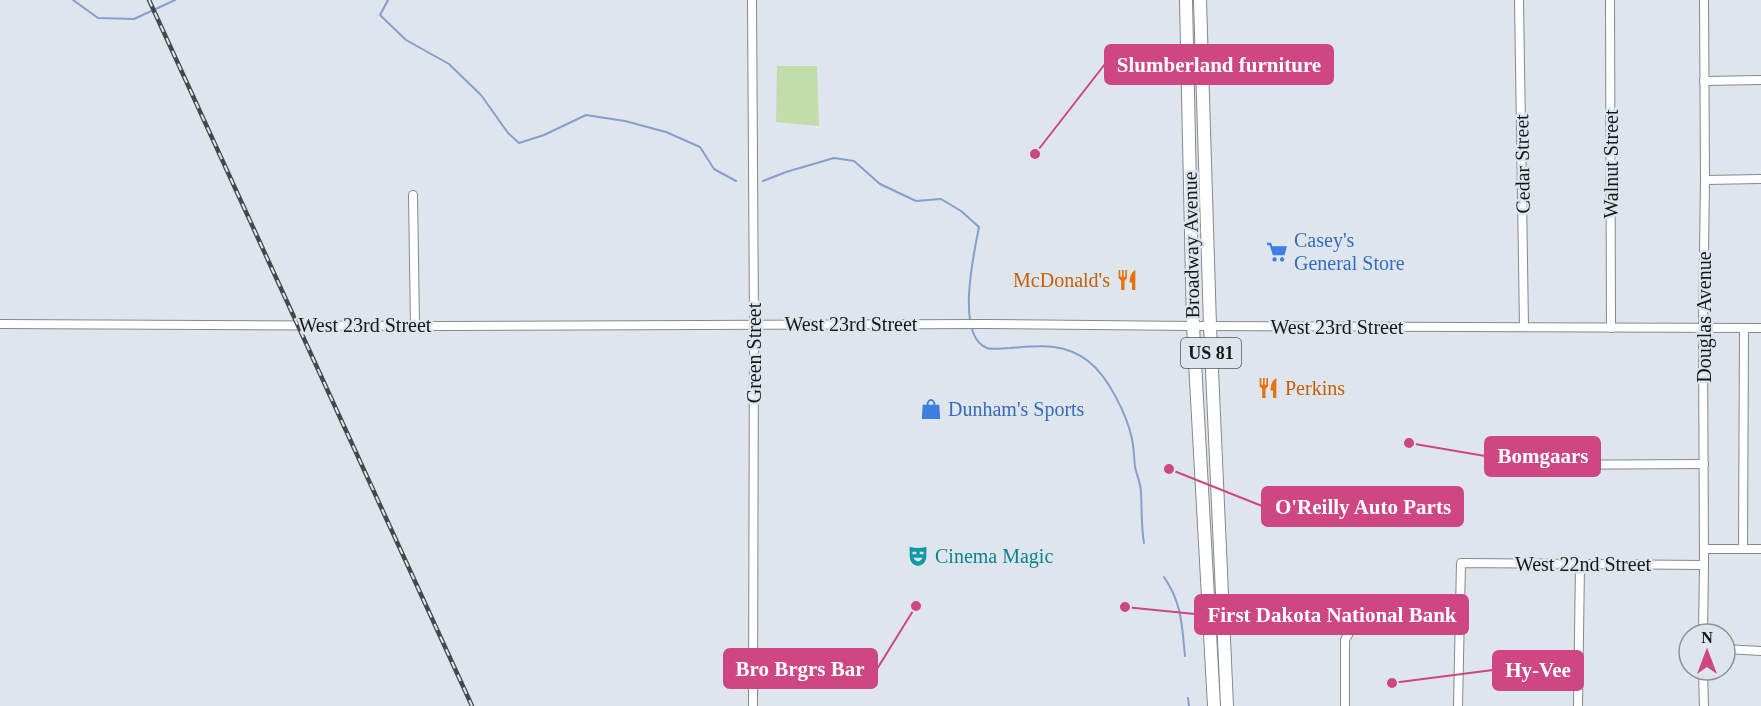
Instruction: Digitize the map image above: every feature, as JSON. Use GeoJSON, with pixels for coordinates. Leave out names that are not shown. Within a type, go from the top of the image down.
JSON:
{"type":"FeatureCollection","features":[{"type":"Feature","properties":{"kind":"highway","name":"Broadway Avenue"},"geometry":{"type":"LineString","coordinates":[[1186,0],[1192,326],[1214,706]]}},
{"type":"Feature","properties":{"kind":"highway","name":"Broadway Avenue"},"geometry":{"type":"LineString","coordinates":[[1200,0],[1210,326],[1227,706]]}},
{"type":"Feature","properties":{"kind":"street","name":"Green Street"},"geometry":{"type":"LineString","coordinates":[[752,0],[753,706]]}},
{"type":"Feature","properties":{"kind":"street","name":"Cedar Street"},"geometry":{"type":"LineString","coordinates":[[1520,0],[1524,327]]}},
{"type":"Feature","properties":{"kind":"street","name":"Walnut Street"},"geometry":{"type":"LineString","coordinates":[[1610,0],[1611,328]]}},
{"type":"Feature","properties":{"kind":"street","name":"Douglas Avenue"},"geometry":{"type":"LineString","coordinates":[[1703,622],[1704,0]]}},
{"type":"Feature","properties":{"kind":"street"},"geometry":{"type":"LineString","coordinates":[[1704,81],[1761,80]]}},
{"type":"Feature","properties":{"kind":"street"},"geometry":{"type":"LineString","coordinates":[[1705,180],[1761,179]]}},
{"type":"Feature","properties":{"kind":"street"},"geometry":{"type":"LineString","coordinates":[[413,195],[415,326]]}},
{"type":"Feature","properties":{"kind":"street","name":"West 23rd Street"},"geometry":{"type":"LineString","coordinates":[[0,324],[415,326],[986,324],[1761,328]]}},
{"type":"Feature","properties":{"kind":"street"},"geometry":{"type":"LineString","coordinates":[[1743,549],[1744,328]]}},
{"type":"Feature","properties":{"kind":"street"},"geometry":{"type":"LineString","coordinates":[[1500,465],[1704,464]]}},
{"type":"Feature","properties":{"kind":"street"},"geometry":{"type":"LineString","coordinates":[[1704,549],[1761,549]]}},
{"type":"Feature","properties":{"kind":"street","name":"West 22nd Street"},"geometry":{"type":"LineString","coordinates":[[1458,706],[1461,563],[1704,565]]}},
{"type":"Feature","properties":{"kind":"street"},"geometry":{"type":"LineString","coordinates":[[1578,706],[1580,564]]}},
{"type":"Feature","properties":{"kind":"street"},"geometry":{"type":"LineString","coordinates":[[1344,706],[1346,640],[1356,621]]}},
{"type":"Feature","properties":{"kind":"street"},"geometry":{"type":"LineString","coordinates":[[1737,650],[1761,651]]}},
{"type":"Feature","properties":{"kind":"street"},"geometry":{"type":"LineString","coordinates":[[1703,682],[1704,706]]}},
{"type":"Feature","properties":{"kind":"green space"},"geometry":{"type":"Polygon","coordinates":[[[777,66],[817,66],[819,126],[776,122],[777,66]]]}},
{"type":"Feature","properties":{"kind":"waterway"},"geometry":{"type":"LineString","coordinates":[[73,0],[98,18],[134,19],[175,0]]}},
{"type":"Feature","properties":{"kind":"waterway"},"geometry":{"type":"LineString","coordinates":[[388,0],[380,15],[406,40],[449,64],[481,95],[508,133],[519,143],[544,135],[586,115],[625,121],[666,132],[700,147],[714,169],[736,181]]}},
{"type":"Feature","properties":{"kind":"waterway"},"geometry":{"type":"LineString","coordinates":[[763,181],[834,158],[854,161],[880,184],[916,201],[941,199],[961,211],[979,227],[969,293],[969,311],[977,340],[989,349],[1041,346],[1060,348],[1079,355],[1103,376],[1121,408],[1132,439],[1135,467],[1141,490],[1144,543]]}},
{"type":"Feature","properties":{"kind":"waterway"},"geometry":{"type":"LineString","coordinates":[[1164,577],[1178,606],[1185,656]]}},
{"type":"Feature","properties":{"kind":"waterway"},"geometry":{"type":"LineString","coordinates":[[1188,698],[1189,706]]}},
{"type":"Feature","properties":{"kind":"railway"},"geometry":{"type":"LineString","coordinates":[[149,0],[472,706]]}},
{"type":"Feature","properties":{"kind":"place","name":"Slumberland furniture"},"geometry":{"type":"Point","coordinates":[1035,154]}},
{"type":"Feature","properties":{"kind":"place","name":"Casey's General Store"},"geometry":{"type":"Point","coordinates":[1277,252]}},
{"type":"Feature","properties":{"kind":"place","name":"McDonald's"},"geometry":{"type":"Point","coordinates":[1127,280]}},
{"type":"Feature","properties":{"kind":"place","name":"Perkins"},"geometry":{"type":"Point","coordinates":[1268,388]}},
{"type":"Feature","properties":{"kind":"place","name":"Dunham's Sports"},"geometry":{"type":"Point","coordinates":[931,409]}},
{"type":"Feature","properties":{"kind":"place","name":"Bomgaars"},"geometry":{"type":"Point","coordinates":[1409,443]}},
{"type":"Feature","properties":{"kind":"place","name":"O'Reilly Auto Parts"},"geometry":{"type":"Point","coordinates":[1169,469]}},
{"type":"Feature","properties":{"kind":"place","name":"Cinema Magic"},"geometry":{"type":"Point","coordinates":[918,556]}},
{"type":"Feature","properties":{"kind":"place","name":"Bro Brgrs Bar"},"geometry":{"type":"Point","coordinates":[916,606]}},
{"type":"Feature","properties":{"kind":"place","name":"First Dakota National Bank"},"geometry":{"type":"Point","coordinates":[1125,607]}},
{"type":"Feature","properties":{"kind":"place","name":"Hy-Vee"},"geometry":{"type":"Point","coordinates":[1392,683]}}]}
